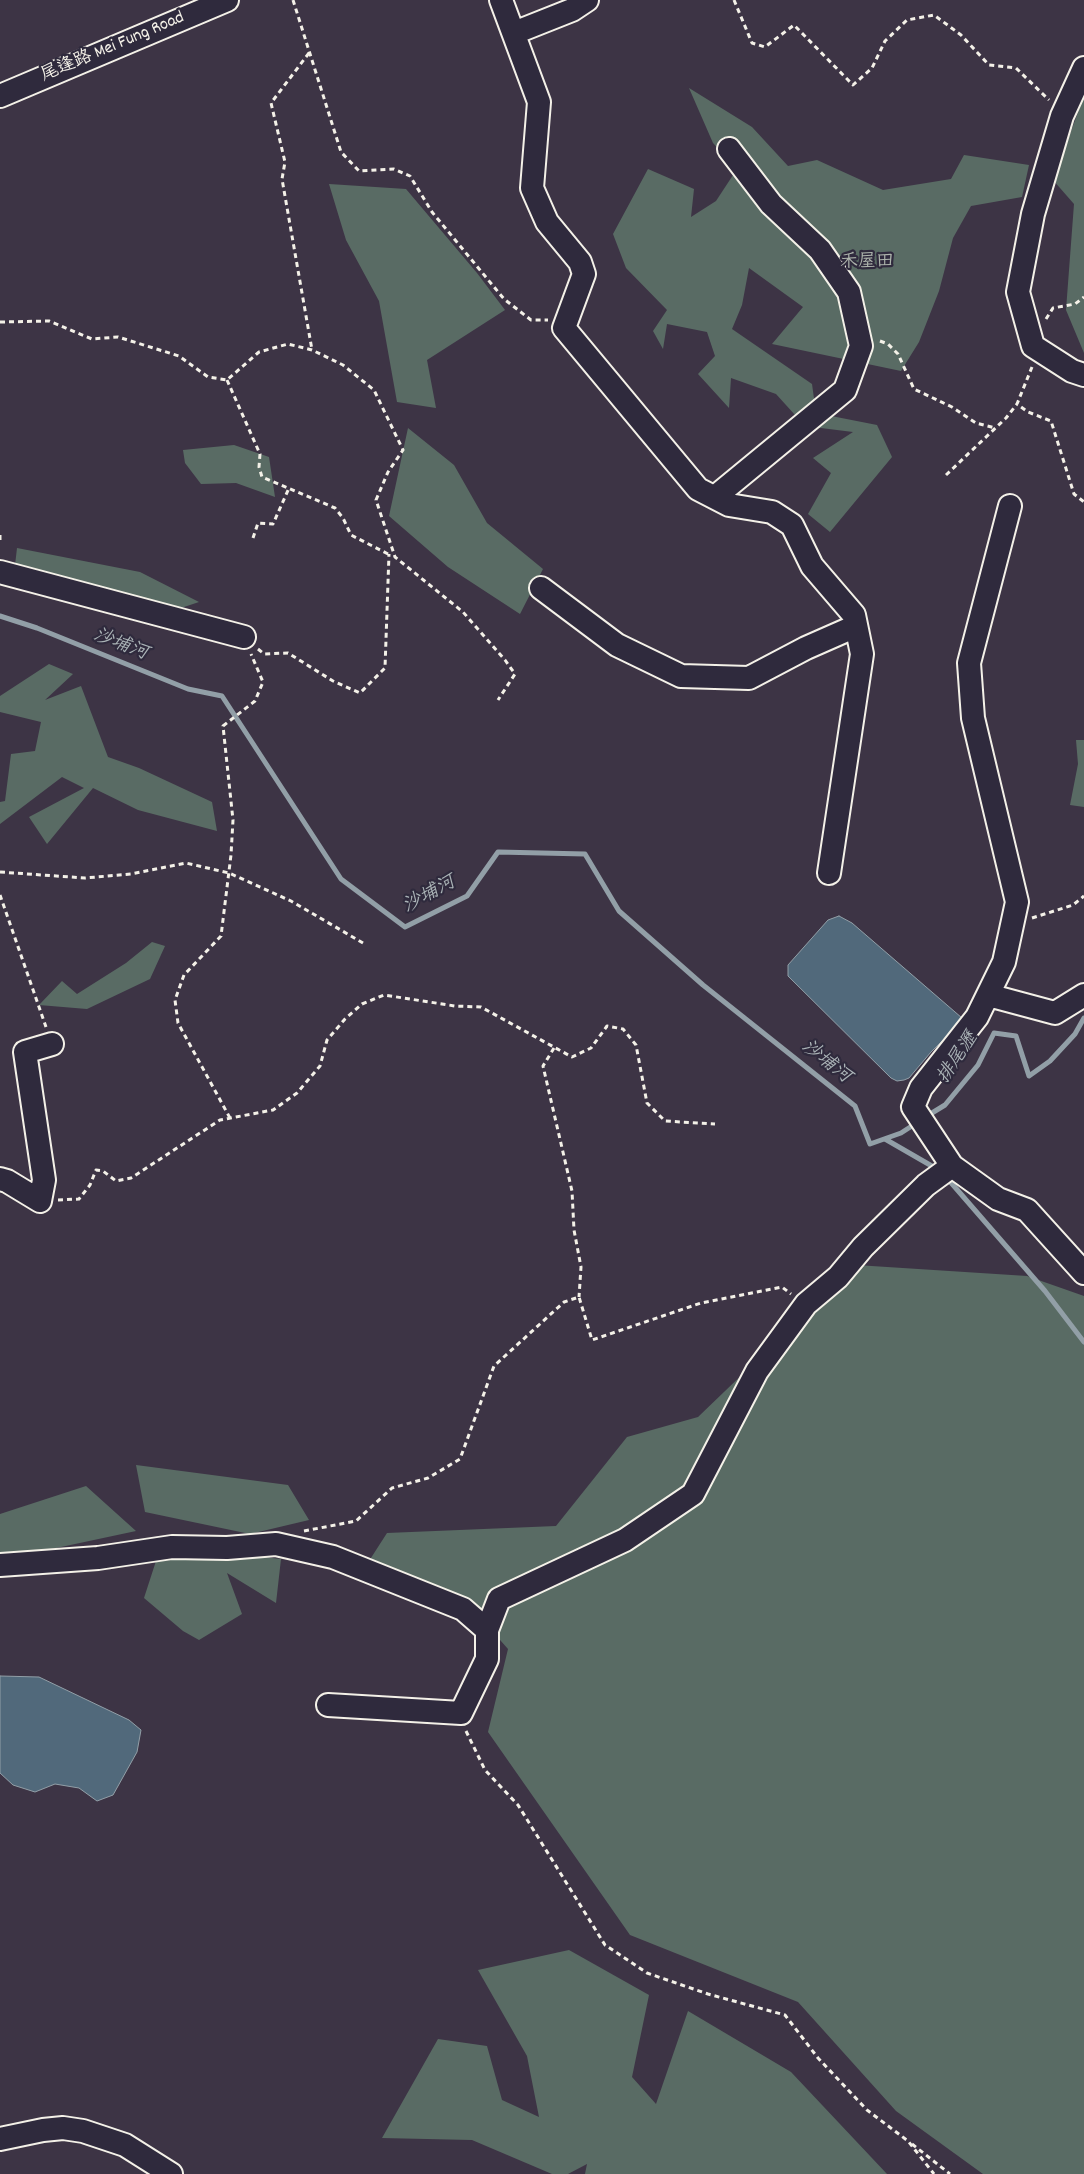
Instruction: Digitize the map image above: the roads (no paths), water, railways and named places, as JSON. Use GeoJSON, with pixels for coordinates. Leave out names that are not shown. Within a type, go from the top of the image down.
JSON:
{"type":"FeatureCollection","features":[{"type":"Feature","properties":{"kind":"street","name":"尾逢路 Mei Fung Road"},"geometry":{"type":"LineString","coordinates":[[0,96],[227,0]]}},
{"type":"Feature","properties":{"kind":"street"},"geometry":{"type":"LineString","coordinates":[[501,0],[539,102],[532,188],[548,222],[580,262],[584,274],[564,328],[698,489],[729,505],[772,512],[792,525],[812,566],[854,615],[862,654],[829,874]]}},
{"type":"Feature","properties":{"kind":"street"},"geometry":{"type":"LineString","coordinates":[[514,33],[572,10],[587,0]]}},
{"type":"Feature","properties":{"kind":"street"},"geometry":{"type":"LineString","coordinates":[[1084,68],[1062,116],[1033,214],[1018,292],[1036,345],[1072,371],[1084,375]]}},
{"type":"Feature","properties":{"kind":"street"},"geometry":{"type":"LineString","coordinates":[[715,497],[845,390],[862,346],[849,292],[820,250],[771,204],[729,149]]}},
{"type":"Feature","properties":{"kind":"street"},"geometry":{"type":"LineString","coordinates":[[1010,506],[969,663],[973,718],[1017,902],[1004,962],[977,1017],[921,1088],[913,1107],[943,1172],[998,1199],[1027,1210],[1084,1273]]}},
{"type":"Feature","properties":{"kind":"street"},"geometry":{"type":"LineString","coordinates":[[0,572],[244,637]]}},
{"type":"Feature","properties":{"kind":"street"},"geometry":{"type":"LineString","coordinates":[[541,588],[617,645],[681,676],[749,678],[806,648],[856,626]]}},
{"type":"Feature","properties":{"kind":"street"},"geometry":{"type":"LineString","coordinates":[[988,995],[1055,1013],[1084,995]]}},
{"type":"Feature","properties":{"kind":"street"},"geometry":{"type":"LineString","coordinates":[[0,1179],[7,1181],[40,1201],[44,1180],[25,1052],[52,1044]]}},
{"type":"Feature","properties":{"kind":"street"},"geometry":{"type":"LineString","coordinates":[[328,1705],[461,1713],[487,1660],[487,1630],[500,1599],[625,1540],[693,1494],[757,1371],[806,1304],[838,1277],[863,1247],[943,1172]]}},
{"type":"Feature","properties":{"kind":"street"},"geometry":{"type":"LineString","coordinates":[[0,1565],[98,1558],[172,1547],[227,1548],[276,1544],[333,1557],[463,1609],[487,1630]]}},
{"type":"Feature","properties":{"kind":"street"},"geometry":{"type":"LineString","coordinates":[[0,2139],[43,2130],[64,2128],[82,2130],[125,2145],[171,2174]]}},
{"type":"Feature","properties":{"kind":"water"},"geometry":{"type":"Polygon","coordinates":[[[839,916],[852,923],[963,1020],[931,1052],[909,1078],[897,1081],[891,1078],[788,976],[788,965],[828,920],[839,916]]]}},
{"type":"Feature","properties":{"kind":"water"},"geometry":{"type":"Polygon","coordinates":[[[0,1676],[39,1677],[129,1720],[141,1730],[137,1752],[113,1795],[97,1801],[79,1788],[55,1784],[35,1792],[13,1785],[0,1773],[0,1676]]]}},
{"type":"Feature","properties":{"kind":"waterway","name":"沙埔河"},"geometry":{"type":"LineString","coordinates":[[0,616],[37,628],[188,689],[222,696],[341,879],[405,927],[467,896],[498,852],[585,854],[619,911],[703,985],[855,1106],[870,1144],[901,1133],[918,1122]]}},
{"type":"Feature","properties":{"kind":"waterway","name":"排尾瀝"},"geometry":{"type":"LineString","coordinates":[[927,1116],[945,1105],[978,1065],[994,1033],[1016,1036],[1029,1076],[1050,1061],[1075,1034],[1084,1018]]}},
{"type":"Feature","properties":{"kind":"waterway","name":"沙埔河"},"geometry":{"type":"LineString","coordinates":[[885,1139],[937,1169]]}},
{"type":"Feature","properties":{"kind":"waterway","name":"沙埔河"},"geometry":{"type":"LineString","coordinates":[[947,1178],[1045,1291],[1084,1342]]}},
{"type":"Feature","properties":{"kind":"park label","name":"禾屋田"},"geometry":{"type":"Point","coordinates":[867,264]}}]}
